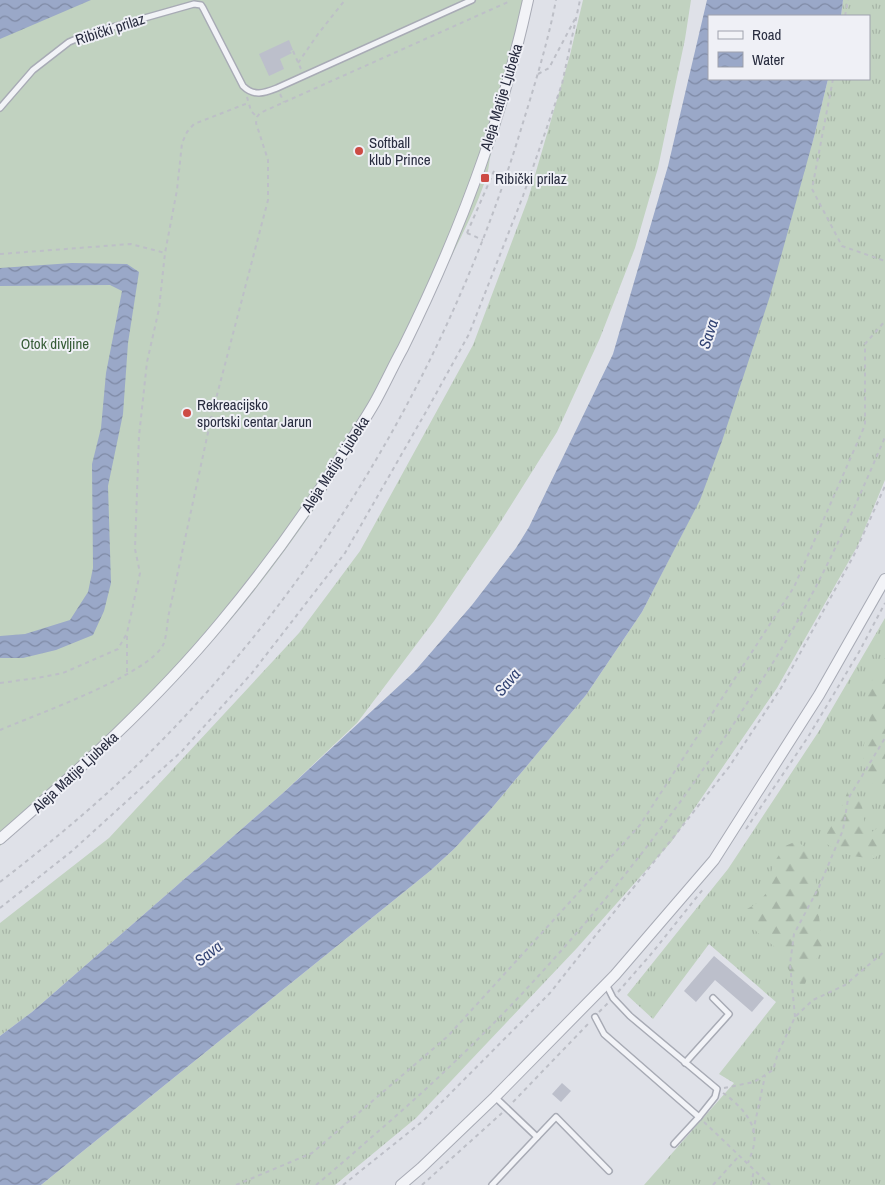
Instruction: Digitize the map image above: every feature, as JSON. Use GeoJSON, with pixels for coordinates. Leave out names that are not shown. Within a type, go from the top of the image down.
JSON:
{"type":"FeatureCollection","features":[{"type":"Feature","properties":{"kind":"street","name":"Aleja Matije Ljubeka"},"geometry":{"type":"LineString","coordinates":[[0,839],[60,787],[116,734],[174,675],[220,624],[261,572],[314,499],[375,403],[423,308],[457,229],[478,173],[507,84],[528,0]]}},
{"type":"Feature","properties":{"kind":"street"},"geometry":{"type":"LineString","coordinates":[[401,1185],[496,1097],[615,975],[714,860],[820,695],[885,579]]}},
{"type":"Feature","properties":{"kind":"lane"},"geometry":{"type":"LineString","coordinates":[[248,91],[256,94],[271,90],[472,0]]}},
{"type":"Feature","properties":{"kind":"lane","name":"Ribički prilaz"},"geometry":{"type":"LineString","coordinates":[[0,108],[33,70],[69,42],[88,34],[194,4],[201,5],[203,8],[243,86],[248,91]]}},
{"type":"Feature","properties":{"kind":"lane"},"geometry":{"type":"LineString","coordinates":[[605,984],[613,998],[630,1016],[717,1089],[715,1097],[674,1144]]}},
{"type":"Feature","properties":{"kind":"lane"},"geometry":{"type":"LineString","coordinates":[[686,1063],[729,1014],[713,998]]}},
{"type":"Feature","properties":{"kind":"lane"},"geometry":{"type":"LineString","coordinates":[[595,1017],[604,1034],[699,1117]]}},
{"type":"Feature","properties":{"kind":"lane"},"geometry":{"type":"LineString","coordinates":[[496,1097],[538,1137]]}},
{"type":"Feature","properties":{"kind":"lane"},"geometry":{"type":"LineString","coordinates":[[492,1185],[556,1117],[609,1171]]}},
{"type":"Feature","properties":{"kind":"path"},"geometry":{"type":"LineString","coordinates":[[298,63],[345,0]]}},
{"type":"Feature","properties":{"kind":"path"},"geometry":{"type":"LineString","coordinates":[[0,730],[65,704],[127,674],[156,654],[164,643],[168,613],[212,414],[268,200],[268,160],[256,123],[257,117],[284,102],[509,0]]}},
{"type":"Feature","properties":{"kind":"path"},"geometry":{"type":"LineString","coordinates":[[0,908],[72,851],[182,751],[252,673],[345,553],[469,334],[523,196],[562,84],[580,0]]}},
{"type":"Feature","properties":{"kind":"path"},"geometry":{"type":"LineString","coordinates":[[845,15],[848,0]]}},
{"type":"Feature","properties":{"kind":"path"},"geometry":{"type":"LineString","coordinates":[[538,74],[549,68],[578,13]]}},
{"type":"Feature","properties":{"kind":"path"},"geometry":{"type":"LineString","coordinates":[[293,51],[302,71]]}},
{"type":"Feature","properties":{"kind":"path"},"geometry":{"type":"LineString","coordinates":[[833,80],[812,189],[842,246],[885,261]]}},
{"type":"Feature","properties":{"kind":"path"},"geometry":{"type":"LineString","coordinates":[[248,91],[248,103],[251,111],[257,117]]}},
{"type":"Feature","properties":{"kind":"path"},"geometry":{"type":"LineString","coordinates":[[279,92],[284,102]]}},
{"type":"Feature","properties":{"kind":"path"},"geometry":{"type":"LineString","coordinates":[[127,674],[127,634],[140,573],[136,549],[139,436],[147,362],[159,309],[165,253],[177,190],[182,143],[187,132],[194,124],[248,103]]}},
{"type":"Feature","properties":{"kind":"path"},"geometry":{"type":"LineString","coordinates":[[467,233],[494,171]]}},
{"type":"Feature","properties":{"kind":"path"},"geometry":{"type":"LineString","coordinates":[[471,235],[483,240]]}},
{"type":"Feature","properties":{"kind":"path"},"geometry":{"type":"LineString","coordinates":[[0,254],[131,244],[165,253]]}},
{"type":"Feature","properties":{"kind":"path"},"geometry":{"type":"LineString","coordinates":[[236,1185],[312,1153],[448,1036],[640,825],[794,587],[865,425],[865,344],[885,321]]}},
{"type":"Feature","properties":{"kind":"path"},"geometry":{"type":"LineString","coordinates":[[316,1185],[460,1058],[518,998],[595,913],[657,834],[717,750],[799,619],[839,540],[885,437]]}},
{"type":"Feature","properties":{"kind":"path"},"geometry":{"type":"LineString","coordinates":[[343,1185],[423,1121],[550,993],[729,767],[781,688],[854,555],[885,486]]}},
{"type":"Feature","properties":{"kind":"path"},"geometry":{"type":"LineString","coordinates":[[0,683],[63,673],[118,649],[127,634]]}},
{"type":"Feature","properties":{"kind":"path"},"geometry":{"type":"LineString","coordinates":[[795,1017],[790,964],[794,934],[819,887],[843,830],[848,799],[885,738]]}},
{"type":"Feature","properties":{"kind":"path"},"geometry":{"type":"LineString","coordinates":[[717,1089],[754,1082],[773,1070],[778,1052],[795,1017],[814,1000],[845,985],[885,951]]}},
{"type":"Feature","properties":{"kind":"path"},"geometry":{"type":"LineString","coordinates":[[511,1104],[607,1004]]}},
{"type":"Feature","properties":{"kind":"path"},"geometry":{"type":"LineString","coordinates":[[748,1164],[755,1143],[754,1132],[765,1075]]}},
{"type":"Feature","properties":{"kind":"path"},"geometry":{"type":"LineString","coordinates":[[717,1089],[735,1102],[748,1117],[754,1132]]}},
{"type":"Feature","properties":{"kind":"path"},"geometry":{"type":"LineString","coordinates":[[422,1185],[500,1115]]}},
{"type":"Feature","properties":{"kind":"path"},"geometry":{"type":"LineString","coordinates":[[699,1117],[770,1185]]}},
{"type":"Feature","properties":{"kind":"path"},"geometry":{"type":"LineString","coordinates":[[712,1185],[740,1156]]}},
{"type":"Feature","properties":{"kind":"path"},"geometry":{"type":"LineString","coordinates":[[752,1185],[754,1170]]}},
{"type":"Feature","properties":{"kind":"green space","name":"Rekreacijsko sportski centar Jarun"},"geometry":{"type":"Polygon","coordinates":[[[0,0],[533,0],[511,90],[491,153],[487,175],[477,203],[393,378],[336,475],[272,568],[200,655],[103,753],[0,846],[0,0]]]}},
{"type":"Feature","properties":{"kind":"green space"},"geometry":{"type":"Polygon","coordinates":[[[583,0],[691,0],[685,39],[658,168],[635,248],[600,338],[557,432],[496,529],[434,621],[357,723],[283,793],[32,1012],[0,1036],[0,923],[109,838],[299,633],[360,551],[473,345],[528,199],[570,55],[583,0]]]}},
{"type":"Feature","properties":{"kind":"green space"},"geometry":{"type":"Polygon","coordinates":[[[843,0],[885,0],[885,480],[858,545],[777,688],[672,841],[577,948],[416,1118],[335,1185],[41,1185],[430,871],[454,849],[491,809],[586,695],[642,612],[700,499],[814,137],[828,80],[870,80],[870,15],[841,15],[843,0]]]}},
{"type":"Feature","properties":{"kind":"green space"},"geometry":{"type":"Polygon","coordinates":[[[885,618],[885,1185],[644,1185],[734,1083],[719,1074],[776,1002],[709,944],[653,1019],[627,995],[728,869],[819,731],[885,618]]]}},
{"type":"Feature","properties":{"kind":"green space"},"geometry":{"type":"Polygon","coordinates":[[[885,658],[885,847],[875,858],[858,857],[839,851],[818,839],[825,827],[835,824],[849,788],[861,802],[865,831],[870,833],[882,822],[884,816],[881,801],[866,772],[863,750],[870,717],[869,700],[866,691],[885,658]]]}},
{"type":"Feature","properties":{"kind":"green space"},"geometry":{"type":"Polygon","coordinates":[[[797,841],[807,849],[819,893],[817,902],[823,947],[804,987],[794,979],[776,948],[747,921],[747,909],[759,902],[767,892],[773,864],[785,846],[797,841]]]}},
{"type":"Feature","properties":{"kind":"water"},"geometry":{"type":"Polygon","coordinates":[[[0,0],[91,0],[0,39],[0,0]]]}},
{"type":"Feature","properties":{"kind":"water","name":"Sava"},"geometry":{"type":"Polygon","coordinates":[[[707,0],[843,0],[841,15],[708,15],[708,80],[828,80],[770,296],[722,441],[700,500],[642,612],[586,695],[491,809],[454,849],[430,871],[41,1185],[0,1185],[0,1036],[32,1012],[283,793],[414,672],[472,605],[516,548],[529,527],[613,354],[668,166],[707,0]]]}},
{"type":"Feature","properties":{"kind":"water"},"geometry":{"type":"Polygon","coordinates":[[[72,263],[127,264],[139,272],[128,343],[123,414],[108,486],[111,583],[104,611],[93,635],[56,650],[23,658],[0,658],[0,636],[25,634],[70,620],[88,592],[93,568],[92,464],[101,428],[106,373],[122,291],[110,285],[0,286],[0,268],[72,263]]]}},
{"type":"Feature","properties":{"kind":"building"},"geometry":{"type":"Polygon","coordinates":[[[289,40],[293,50],[290,51],[292,53],[280,59],[284,69],[269,76],[259,54],[289,40]]]}},
{"type":"Feature","properties":{"kind":"building"},"geometry":{"type":"Polygon","coordinates":[[[714,956],[764,998],[752,1012],[715,980],[696,1002],[684,991],[714,956]]]}},
{"type":"Feature","properties":{"kind":"building"},"geometry":{"type":"Polygon","coordinates":[[[562,1083],[571,1091],[561,1102],[552,1094],[562,1083]]]}},
{"type":"Feature","properties":{"kind":"place","name":"Softball klub Prince"},"geometry":{"type":"Point","coordinates":[359,151]}},
{"type":"Feature","properties":{"kind":"place","name":"Ribički prilaz"},"geometry":{"type":"Point","coordinates":[485,178]}},
{"type":"Feature","properties":{"kind":"place","name":"Rekreacijsko sportski centar Jarun"},"geometry":{"type":"Point","coordinates":[187,413]}},
{"type":"Feature","properties":{"kind":"park label","name":"Otok divljine"},"geometry":{"type":"Point","coordinates":[55,343]}}]}
